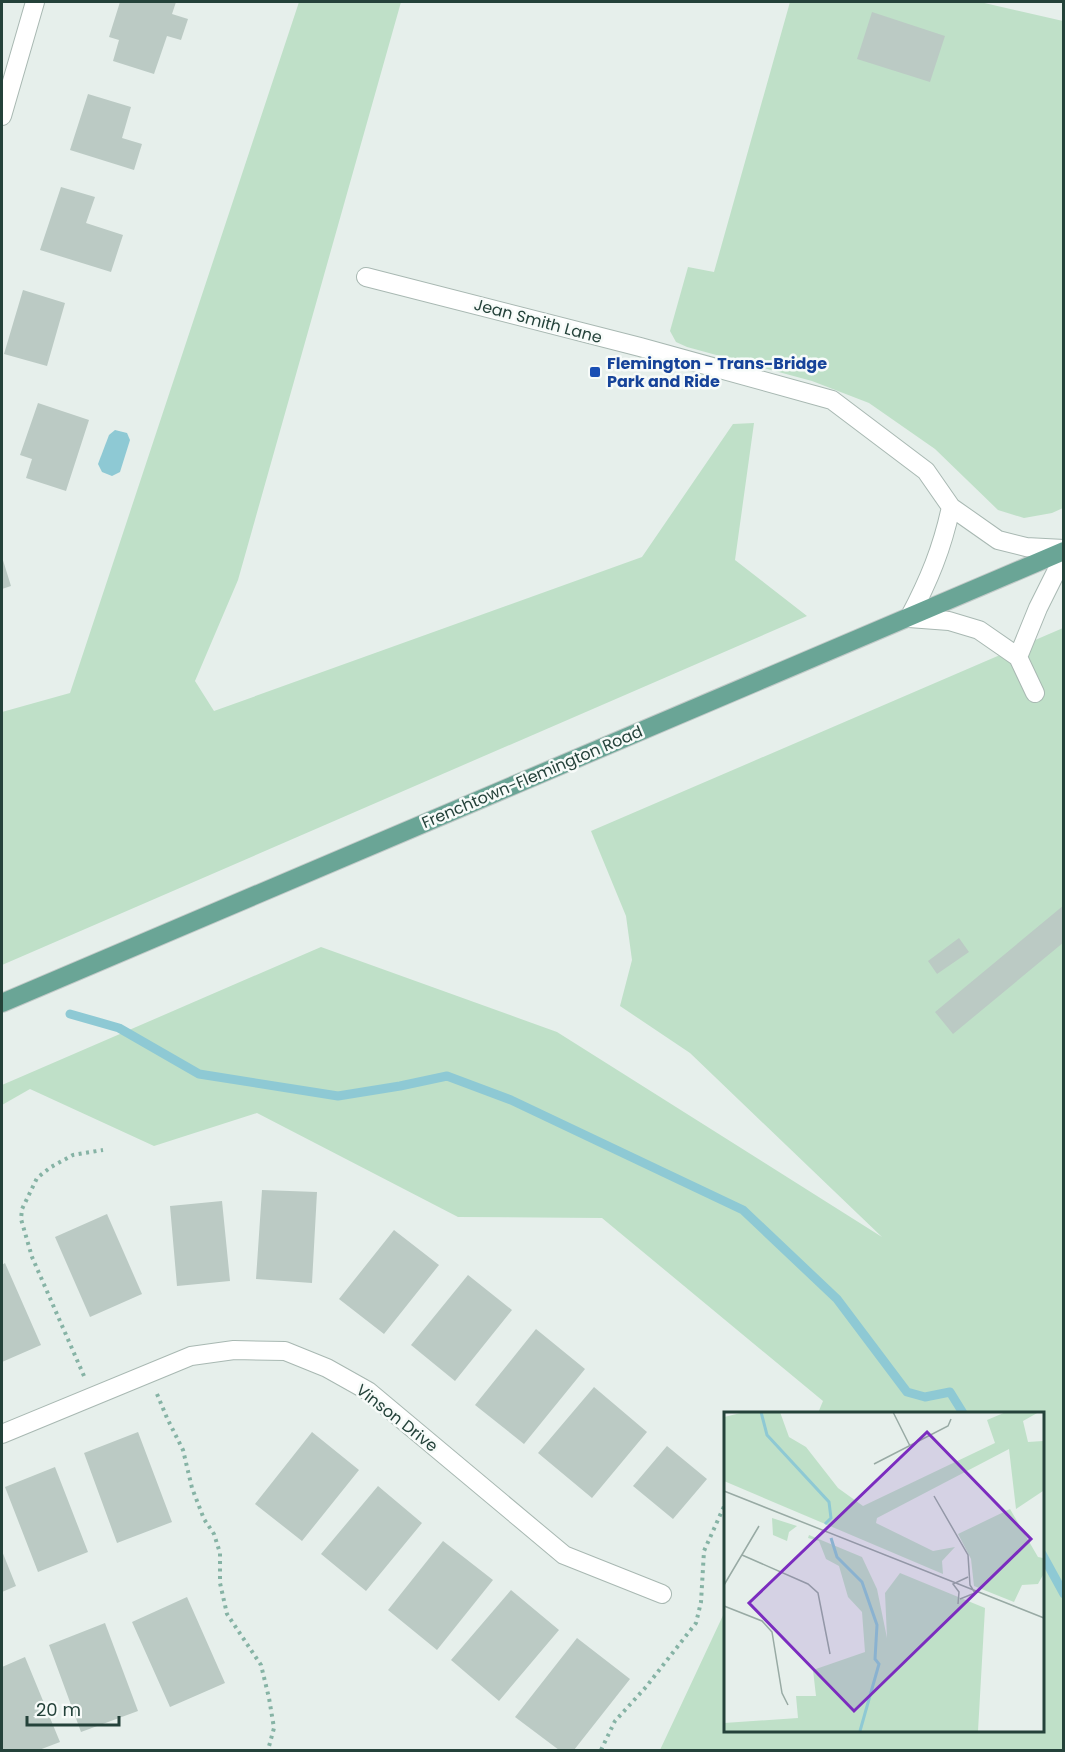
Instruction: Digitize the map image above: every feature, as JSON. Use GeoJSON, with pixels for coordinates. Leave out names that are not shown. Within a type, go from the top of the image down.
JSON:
{"type":"FeatureCollection","features":[{"type":"Feature","properties":{"kind":"main road","name":"Frenchtown-Flemington Road"},"geometry":{"type":"LineString","coordinates":[[2,1003],[1064,550]]}},
{"type":"Feature","properties":{"kind":"street"},"geometry":{"type":"LineString","coordinates":[[2,116],[35,2]]}},
{"type":"Feature","properties":{"kind":"street","name":"Jean Smith Lane"},"geometry":{"type":"LineString","coordinates":[[366,277],[629,344],[832,400],[926,471],[951,507],[998,540],[1026,547],[1064,550]]}},
{"type":"Feature","properties":{"kind":"street"},"geometry":{"type":"LineString","coordinates":[[951,507],[944,540],[926,585],[909,618],[949,621],[979,630],[1018,657],[1035,693]]}},
{"type":"Feature","properties":{"kind":"street"},"geometry":{"type":"LineString","coordinates":[[1018,657],[1064,556]]}},
{"type":"Feature","properties":{"kind":"street","name":"Vinson Drive"},"geometry":{"type":"LineString","coordinates":[[2,1434],[191,1356],[234,1350],[285,1351],[327,1368],[368,1391],[564,1556],[662,1594]]}},
{"type":"Feature","properties":{"kind":"path"},"geometry":{"type":"LineString","coordinates":[[93,1396],[36,1267],[21,1219],[22,1209],[37,1178],[44,1172],[73,1155],[102,1150]]}},
{"type":"Feature","properties":{"kind":"path"},"geometry":{"type":"LineString","coordinates":[[149,1374],[166,1418],[183,1450],[192,1488],[204,1519],[214,1534],[220,1553],[220,1583],[227,1614],[261,1665],[274,1728],[268,1750]]}},
{"type":"Feature","properties":{"kind":"path"},"geometry":{"type":"LineString","coordinates":[[601,1750],[615,1721],[646,1687],[696,1623],[701,1602],[704,1551],[724,1506]]}},
{"type":"Feature","properties":{"kind":"green space"},"geometry":{"type":"Polygon","coordinates":[[[299,2],[401,2],[238,580],[195,681],[214,711],[642,557],[733,424],[754,423],[735,560],[807,616],[2,965],[2,712],[70,693],[299,2]]]}},
{"type":"Feature","properties":{"kind":"green space"},"geometry":{"type":"Polygon","coordinates":[[[790,2],[980,2],[1063,21],[1063,508],[1052,513],[1024,518],[998,510],[935,449],[869,403],[812,381],[687,347],[676,342],[670,331],[688,267],[714,272],[790,2]]]}},
{"type":"Feature","properties":{"kind":"green space"},"geometry":{"type":"Polygon","coordinates":[[[1063,628],[1063,1750],[660,1750],[724,1613],[724,1731],[1044,1731],[1044,1412],[818,1412],[823,1401],[602,1218],[458,1217],[257,1113],[154,1146],[30,1089],[2,1105],[2,1085],[321,947],[557,1032],[882,1237],[690,1053],[620,1006],[632,960],[626,916],[591,831],[1063,628]]]}},
{"type":"Feature","properties":{"kind":"water"},"geometry":{"type":"Polygon","coordinates":[[[115,430],[127,433],[130,440],[120,472],[112,476],[102,472],[98,464],[109,435],[115,430]]]}},
{"type":"Feature","properties":{"kind":"building"},"geometry":{"type":"Polygon","coordinates":[[[120,2],[176,2],[172,14],[188,19],[181,40],[167,36],[154,74],[113,61],[119,40],[109,37],[120,2]]]}},
{"type":"Feature","properties":{"kind":"building"},"geometry":{"type":"Polygon","coordinates":[[[872,12],[945,36],[930,82],[857,59],[872,12]]]}},
{"type":"Feature","properties":{"kind":"building"},"geometry":{"type":"Polygon","coordinates":[[[88,94],[131,107],[122,138],[142,144],[134,170],[70,150],[88,94]]]}},
{"type":"Feature","properties":{"kind":"building"},"geometry":{"type":"Polygon","coordinates":[[[61,187],[95,197],[86,223],[123,235],[111,272],[40,250],[61,187]]]}},
{"type":"Feature","properties":{"kind":"building"},"geometry":{"type":"Polygon","coordinates":[[[23,290],[65,303],[47,366],[4,354],[23,290]]]}},
{"type":"Feature","properties":{"kind":"building"},"geometry":{"type":"Polygon","coordinates":[[[38,403],[89,420],[66,491],[26,478],[32,459],[20,455],[38,403]]]}},
{"type":"Feature","properties":{"kind":"building"},"geometry":{"type":"Polygon","coordinates":[[[2,557],[11,586],[2,589],[2,557]]]}},
{"type":"Feature","properties":{"kind":"building"},"geometry":{"type":"Polygon","coordinates":[[[1064,905],[1064,942],[953,1034],[935,1012],[1064,905]]]}},
{"type":"Feature","properties":{"kind":"building"},"geometry":{"type":"Polygon","coordinates":[[[959,938],[969,952],[937,974],[928,961],[959,938]]]}},
{"type":"Feature","properties":{"kind":"building"},"geometry":{"type":"Polygon","coordinates":[[[262,1190],[317,1192],[312,1283],[256,1279],[262,1190]]]}},
{"type":"Feature","properties":{"kind":"building"},"geometry":{"type":"Polygon","coordinates":[[[222,1201],[230,1281],[177,1286],[170,1206],[222,1201]]]}},
{"type":"Feature","properties":{"kind":"building"},"geometry":{"type":"Polygon","coordinates":[[[107,1214],[142,1294],[90,1317],[55,1237],[107,1214]]]}},
{"type":"Feature","properties":{"kind":"building"},"geometry":{"type":"Polygon","coordinates":[[[394,1230],[439,1265],[384,1334],[339,1299],[394,1230]]]}},
{"type":"Feature","properties":{"kind":"building"},"geometry":{"type":"Polygon","coordinates":[[[5,1263],[41,1345],[2,1362],[2,1265],[5,1263]]]}},
{"type":"Feature","properties":{"kind":"building"},"geometry":{"type":"Polygon","coordinates":[[[468,1275],[512,1310],[455,1381],[411,1345],[468,1275]]]}},
{"type":"Feature","properties":{"kind":"building"},"geometry":{"type":"Polygon","coordinates":[[[536,1329],[585,1369],[524,1444],[475,1405],[536,1329]]]}},
{"type":"Feature","properties":{"kind":"building"},"geometry":{"type":"Polygon","coordinates":[[[594,1387],[647,1432],[592,1498],[538,1453],[594,1387]]]}},
{"type":"Feature","properties":{"kind":"building"},"geometry":{"type":"Polygon","coordinates":[[[138,1432],[172,1522],[117,1543],[84,1453],[138,1432]]]}},
{"type":"Feature","properties":{"kind":"building"},"geometry":{"type":"Polygon","coordinates":[[[312,1432],[359,1470],[302,1541],[255,1504],[312,1432]]]}},
{"type":"Feature","properties":{"kind":"building"},"geometry":{"type":"Polygon","coordinates":[[[667,1446],[707,1479],[673,1519],[633,1486],[667,1446]]]}},
{"type":"Feature","properties":{"kind":"building"},"geometry":{"type":"Polygon","coordinates":[[[55,1467],[88,1552],[38,1572],[5,1487],[55,1467]]]}},
{"type":"Feature","properties":{"kind":"building"},"geometry":{"type":"Polygon","coordinates":[[[378,1486],[422,1523],[366,1591],[321,1554],[378,1486]]]}},
{"type":"Feature","properties":{"kind":"building"},"geometry":{"type":"Polygon","coordinates":[[[443,1541],[493,1580],[437,1650],[388,1610],[443,1541]]]}},
{"type":"Feature","properties":{"kind":"building"},"geometry":{"type":"Polygon","coordinates":[[[2,1551],[16,1586],[2,1592],[2,1551]]]}},
{"type":"Feature","properties":{"kind":"building"},"geometry":{"type":"Polygon","coordinates":[[[511,1590],[559,1630],[499,1701],[451,1660],[511,1590]]]}},
{"type":"Feature","properties":{"kind":"building"},"geometry":{"type":"Polygon","coordinates":[[[187,1597],[225,1683],[170,1707],[132,1622],[187,1597]]]}},
{"type":"Feature","properties":{"kind":"building"},"geometry":{"type":"Polygon","coordinates":[[[105,1623],[138,1711],[81,1732],[49,1645],[105,1623]]]}},
{"type":"Feature","properties":{"kind":"building"},"geometry":{"type":"Polygon","coordinates":[[[577,1638],[630,1679],[574,1750],[559,1750],[515,1717],[577,1638]]]}},
{"type":"Feature","properties":{"kind":"building"},"geometry":{"type":"Polygon","coordinates":[[[25,1657],[60,1742],[39,1750],[3,1750],[2,1667],[25,1657]]]}},
{"type":"Feature","properties":{"kind":"waterway"},"geometry":{"type":"LineString","coordinates":[[70,1014],[119,1028],[199,1074],[338,1096],[447,1076],[511,1100],[743,1210],[837,1299],[907,1392],[925,1397],[950,1392],[962,1412]]}},
{"type":"Feature","properties":{"kind":"waterway"},"geometry":{"type":"LineString","coordinates":[[1044,1558],[1064,1594]]}},
{"type":"Feature","properties":{"kind":"place","name":"Flemington - Trans-Bridge Park and Ride"},"geometry":{"type":"Point","coordinates":[595,372]}}]}
